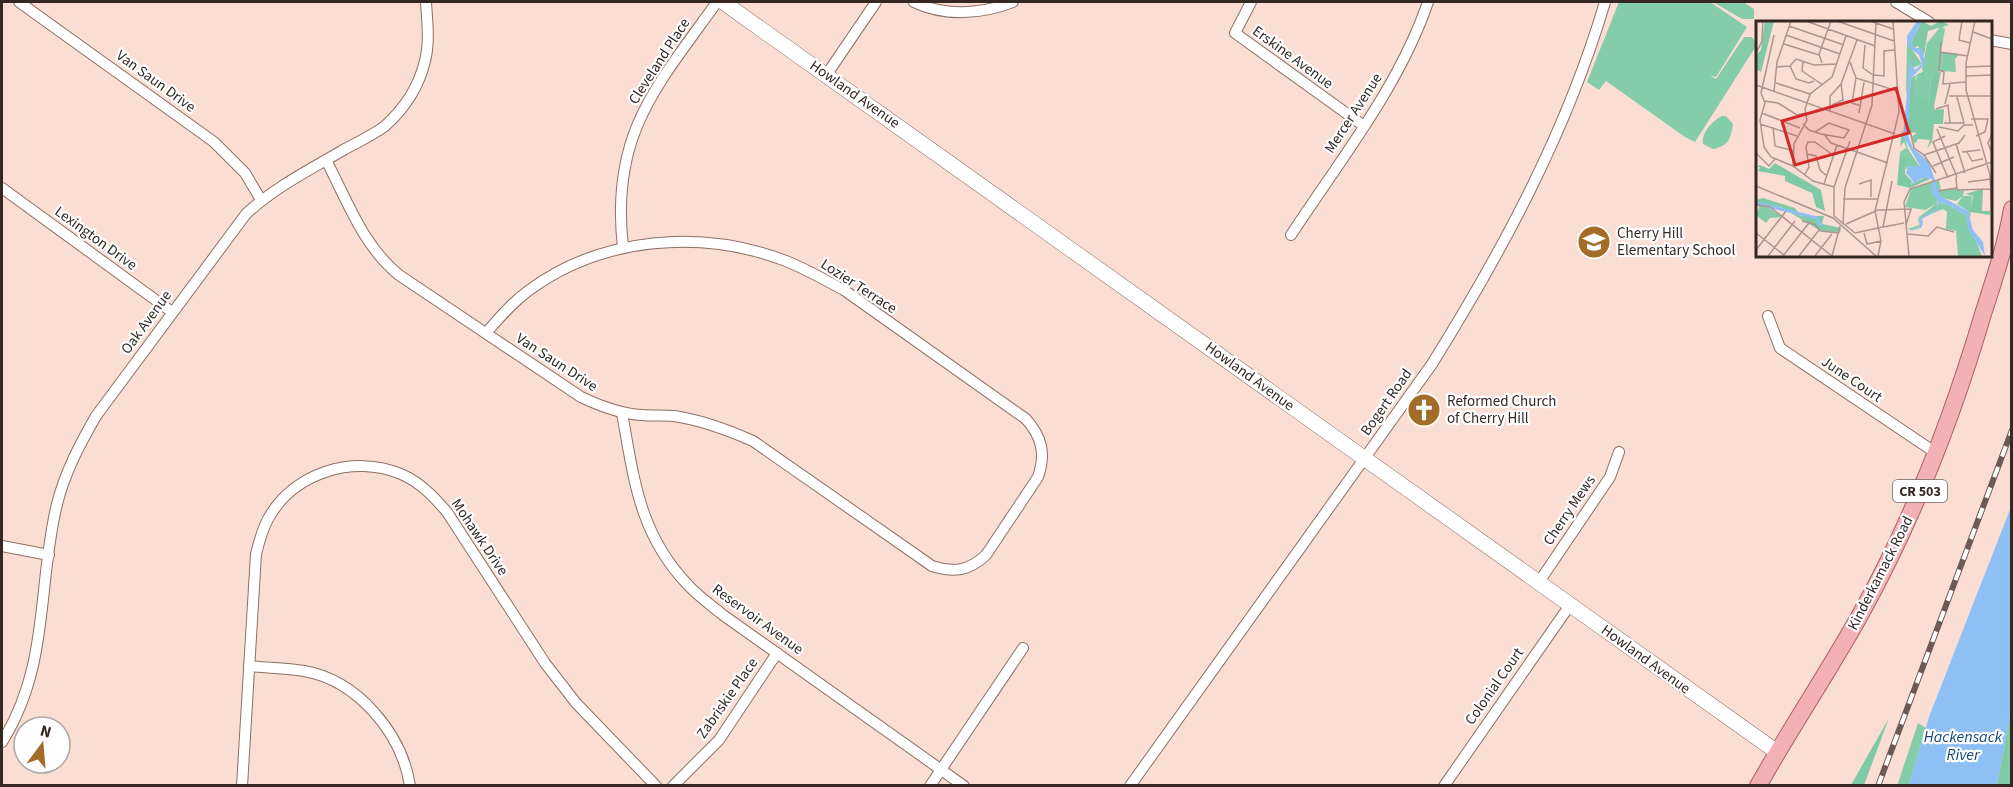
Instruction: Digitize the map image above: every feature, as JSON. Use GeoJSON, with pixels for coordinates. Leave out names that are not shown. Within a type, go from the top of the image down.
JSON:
{"type":"FeatureCollection","features":[{"type":"Feature","properties":{"kind":"main road","name":"Kinderkamack Road"},"geometry":{"type":"LineString","coordinates":[[1758,786],[1859,617],[1896,544],[1936,453],[1976,341],[2012,209]]}},
{"type":"Feature","properties":{"kind":"street","name":"Van Saun Drive"},"geometry":{"type":"LineString","coordinates":[[19,2],[214,142],[245,173],[261,200]]}},
{"type":"Feature","properties":{"kind":"street","name":"Oak Avenue"},"geometry":{"type":"LineString","coordinates":[[2,742],[20,709],[35,660],[57,503],[68,470],[81,442],[96,416],[246,214],[261,200],[384,126],[399,112],[419,79],[425,60],[428,39],[426,2]]}},
{"type":"Feature","properties":{"kind":"street","name":"Cleveland Place"},"geometry":{"type":"LineString","coordinates":[[623,247],[620,194],[631,140],[654,90],[717,2]]}},
{"type":"Feature","properties":{"kind":"street","name":"Howland Avenue"},"geometry":{"type":"LineString","coordinates":[[723,2],[1777,752]]}},
{"type":"Feature","properties":{"kind":"street"},"geometry":{"type":"LineString","coordinates":[[827,75],[876,2]]}},
{"type":"Feature","properties":{"kind":"street"},"geometry":{"type":"LineString","coordinates":[[914,2],[940,11],[958,13],[983,10],[1013,2]]}},
{"type":"Feature","properties":{"kind":"street","name":"Erskine Avenue"},"geometry":{"type":"LineString","coordinates":[[1251,2],[1235,33],[1364,126]]}},
{"type":"Feature","properties":{"kind":"street","name":"Mercer Avenue"},"geometry":{"type":"LineString","coordinates":[[1291,235],[1364,126],[1406,55],[1428,2]]}},
{"type":"Feature","properties":{"kind":"street","name":"Bogert Road"},"geometry":{"type":"LineString","coordinates":[[1130,786],[1365,459],[1473,300],[1543,165],[1572,96],[1605,2]]}},
{"type":"Feature","properties":{"kind":"street"},"geometry":{"type":"LineString","coordinates":[[1896,2],[1927,21]]}},
{"type":"Feature","properties":{"kind":"street"},"geometry":{"type":"LineString","coordinates":[[1992,40],[2012,44]]}},
{"type":"Feature","properties":{"kind":"street","name":"Van Saun Drive"},"geometry":{"type":"LineString","coordinates":[[326,160],[369,244],[399,275],[580,397],[622,413],[674,416],[701,422],[753,441],[932,566],[956,571]]}},
{"type":"Feature","properties":{"kind":"street","name":"Lexington Drive"},"geometry":{"type":"LineString","coordinates":[[2,188],[172,312]]}},
{"type":"Feature","properties":{"kind":"street","name":"Lozier Terrace"},"geometry":{"type":"LineString","coordinates":[[486,333],[513,304],[550,276],[598,254],[623,247],[670,242],[729,246],[786,261],[816,274],[844,290],[1026,419],[1040,439],[1043,452],[1038,477],[986,555],[979,562],[956,571]]}},
{"type":"Feature","properties":{"kind":"street","name":"June Court"},"geometry":{"type":"LineString","coordinates":[[1768,316],[1780,348],[1936,453]]}},
{"type":"Feature","properties":{"kind":"street","name":"Reservoir Avenue"},"geometry":{"type":"LineString","coordinates":[[622,413],[638,499],[648,526],[659,548],[689,587],[723,615],[964,786]]}},
{"type":"Feature","properties":{"kind":"street","name":"Cherry Mews"},"geometry":{"type":"LineString","coordinates":[[1539,582],[1610,477],[1619,452]]}},
{"type":"Feature","properties":{"kind":"street","name":"Mohawk Drive"},"geometry":{"type":"LineString","coordinates":[[242,786],[255,554],[260,536],[268,518],[288,493],[313,476],[346,466],[366,466],[402,474],[419,484],[434,497],[447,512],[545,663],[576,703],[656,786]]}},
{"type":"Feature","properties":{"kind":"street"},"geometry":{"type":"LineString","coordinates":[[2,546],[49,555]]}},
{"type":"Feature","properties":{"kind":"street","name":"Colonial Court"},"geometry":{"type":"LineString","coordinates":[[1444,786],[1570,605]]}},
{"type":"Feature","properties":{"kind":"street"},"geometry":{"type":"LineString","coordinates":[[930,786],[1023,648]]}},
{"type":"Feature","properties":{"kind":"street","name":"Zabriskie Place"},"geometry":{"type":"LineString","coordinates":[[674,786],[719,740],[777,653]]}},
{"type":"Feature","properties":{"kind":"street"},"geometry":{"type":"LineString","coordinates":[[249,666],[304,671],[325,677],[352,693],[374,712],[393,739],[402,758],[410,786]]}},
{"type":"Feature","properties":{"kind":"green space"},"geometry":{"type":"Polygon","coordinates":[[[1619,2],[1710,2],[1747,27],[1716,77],[1710,76],[1716,79],[1744,37],[1751,37],[1756,41],[1756,46],[1695,142],[1606,81],[1599,90],[1587,82],[1619,2]]]}},
{"type":"Feature","properties":{"kind":"green space"},"geometry":{"type":"Polygon","coordinates":[[[1713,2],[1743,2],[1754,9],[1754,19],[1742,19],[1713,2]]]}},
{"type":"Feature","properties":{"kind":"green space"},"geometry":{"type":"Polygon","coordinates":[[[1722,116],[1726,116],[1733,124],[1731,134],[1725,144],[1713,149],[1703,144],[1705,132],[1722,116]]]}},
{"type":"Feature","properties":{"kind":"green space"},"geometry":{"type":"Polygon","coordinates":[[[2011,711],[2011,785],[1997,785],[2011,711]]]}},
{"type":"Feature","properties":{"kind":"green space"},"geometry":{"type":"Polygon","coordinates":[[[1889,718],[1864,785],[1851,785],[1889,718]]]}},
{"type":"Feature","properties":{"kind":"green space"},"geometry":{"type":"Polygon","coordinates":[[[1918,723],[1926,728],[1909,785],[1897,786],[1918,723]]]}},
{"type":"Feature","properties":{"kind":"water","name":"Hackensack River"},"geometry":{"type":"Polygon","coordinates":[[[2011,507],[2011,711],[1997,785],[1909,785],[1929,717],[2011,507]]]}},
{"type":"Feature","properties":{"kind":"railway"},"geometry":{"type":"LineString","coordinates":[[1878,786],[2012,430]]}},
{"type":"Feature","properties":{"kind":"place","name":"Cherry Hill Elementary School"},"geometry":{"type":"Point","coordinates":[1594,242]}},
{"type":"Feature","properties":{"kind":"place","name":"Reformed Church of Cherry Hill"},"geometry":{"type":"Point","coordinates":[1424,410]}}]}
